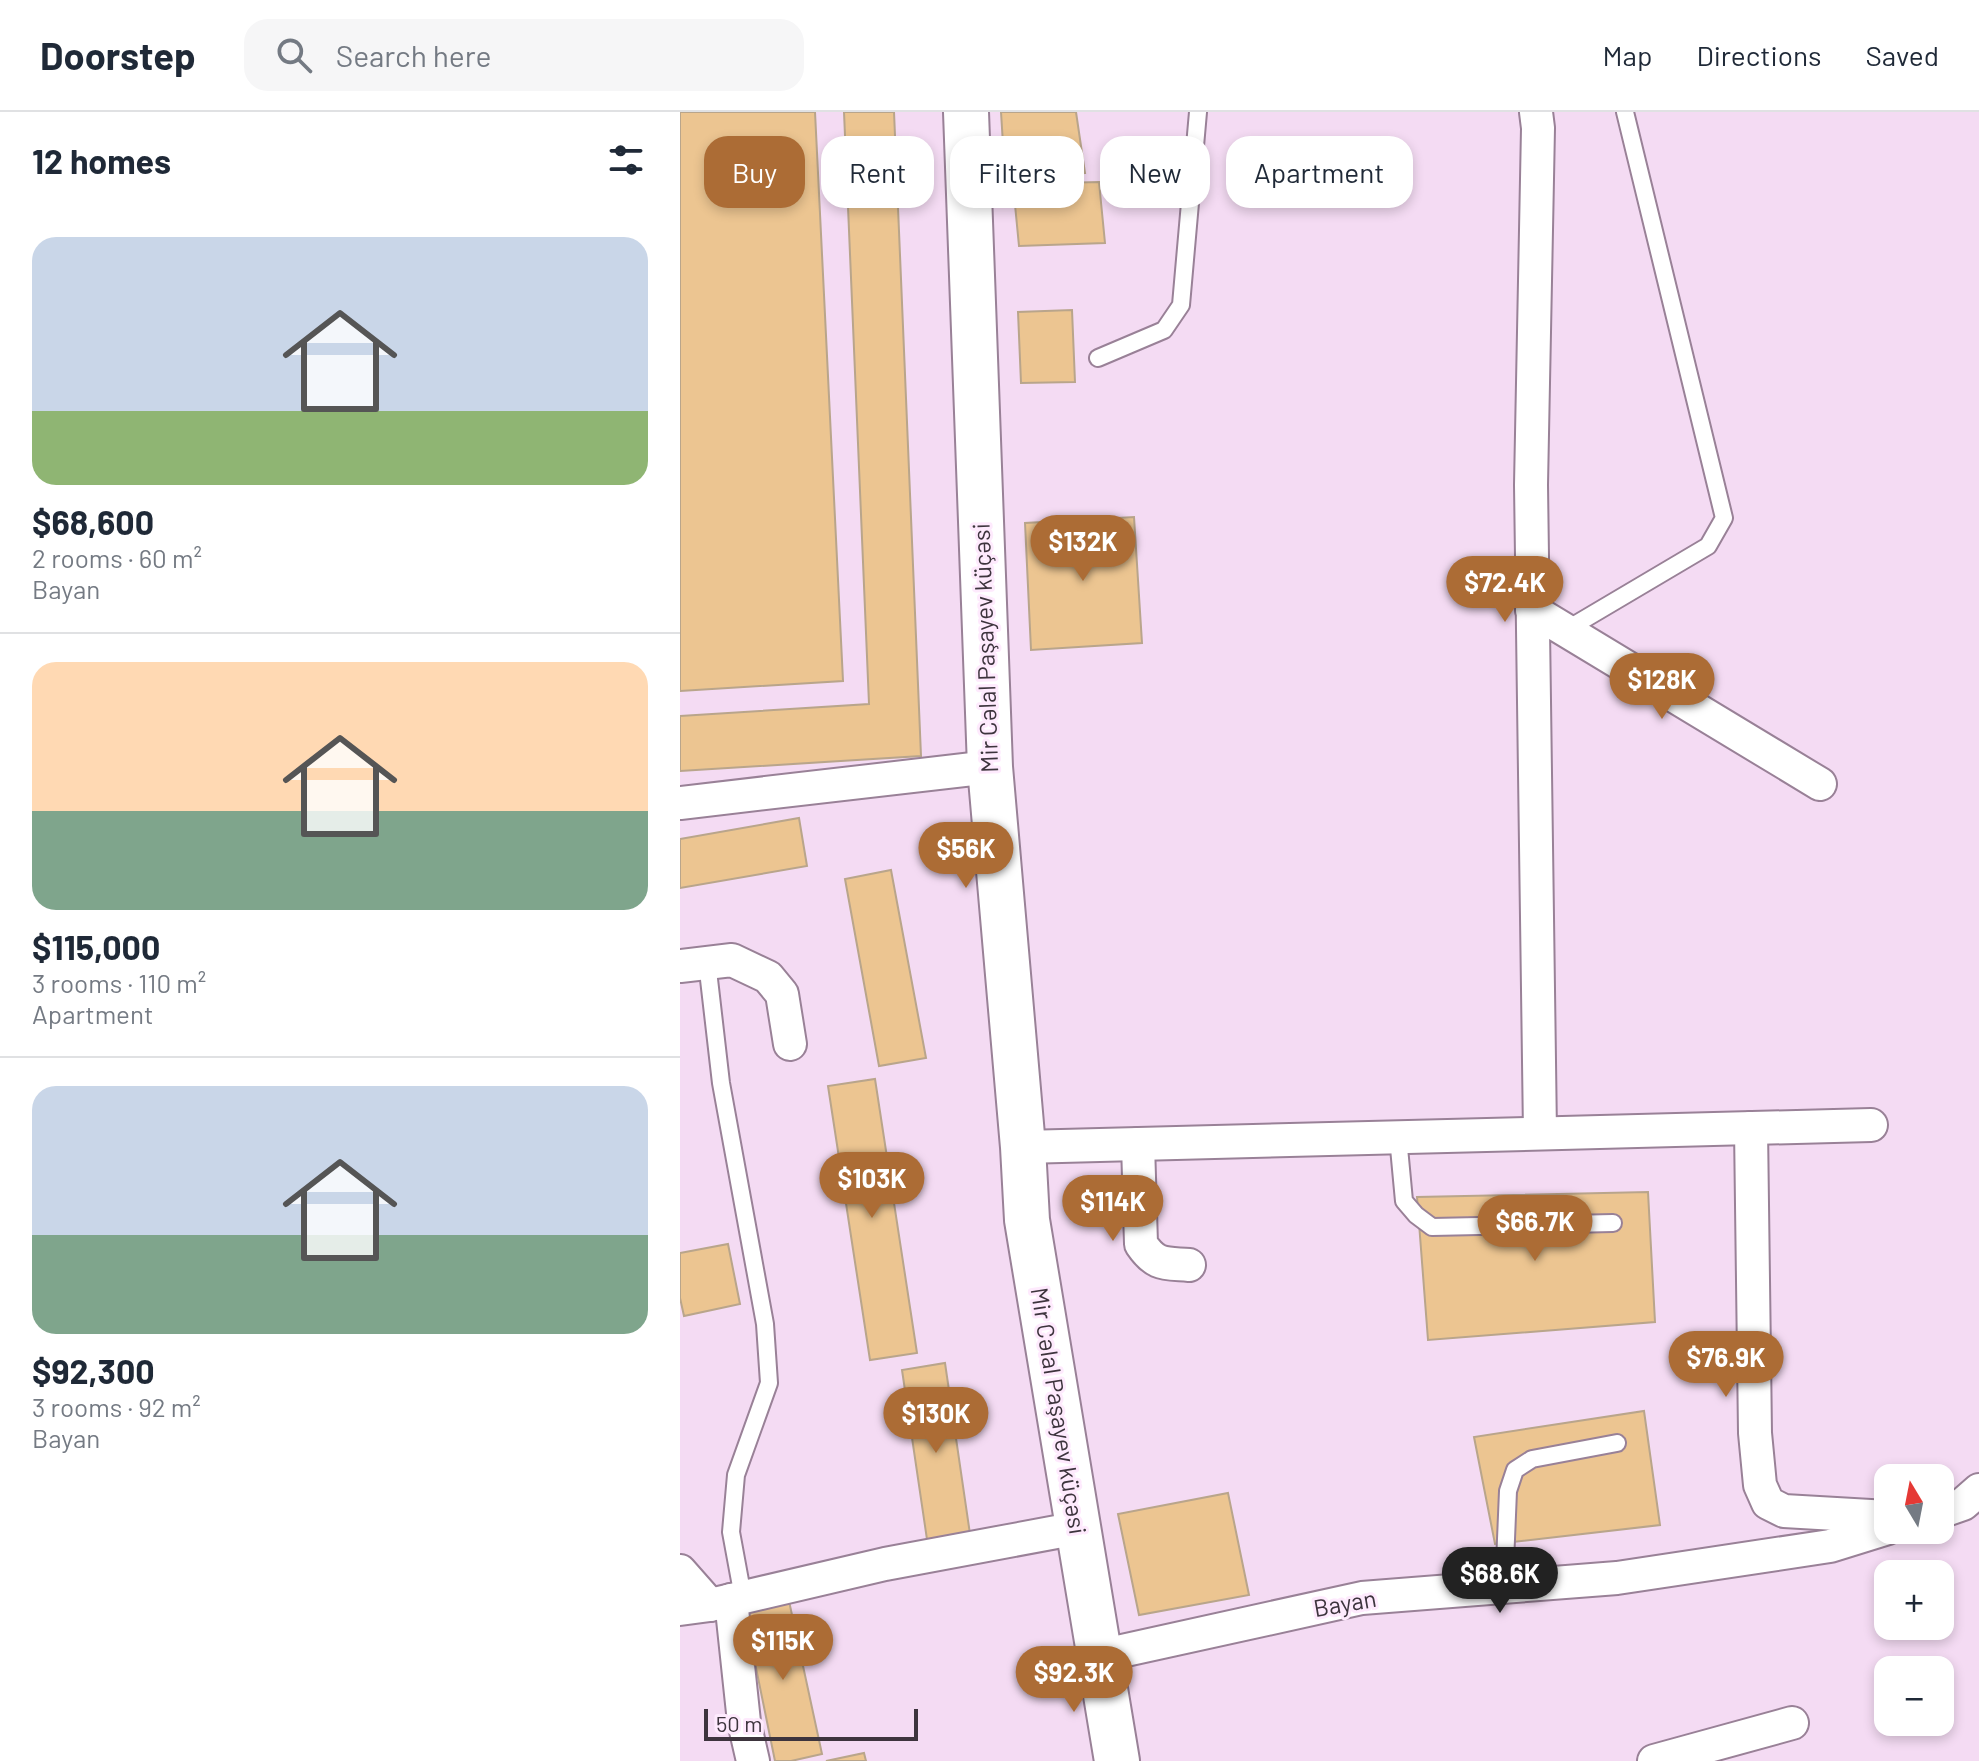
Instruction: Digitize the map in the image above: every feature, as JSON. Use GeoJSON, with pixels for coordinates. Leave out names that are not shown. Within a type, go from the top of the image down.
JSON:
{"type":"FeatureCollection","features":[{"type":"Feature","properties":{"kind":"street","name":"Mir Cəlal Paşayev küçəsi"},"geometry":{"type":"LineString","coordinates":[[966,112],[990,767],[1027,1220],[1099,1656]]}},
{"type":"Feature","properties":{"kind":"street"},"geometry":{"type":"LineString","coordinates":[[1536,112],[1531,485],[1540,1133]]}},
{"type":"Feature","properties":{"kind":"street"},"geometry":{"type":"LineString","coordinates":[[1532,610],[1820,784]]}},
{"type":"Feature","properties":{"kind":"street"},"geometry":{"type":"LineString","coordinates":[[680,803],[990,767]]}},
{"type":"Feature","properties":{"kind":"street"},"geometry":{"type":"LineString","coordinates":[[694,964],[732,960],[768,977],[782,994],[790,1044]]}},
{"type":"Feature","properties":{"kind":"street"},"geometry":{"type":"LineString","coordinates":[[1023,1147],[1871,1125]]}},
{"type":"Feature","properties":{"kind":"street"},"geometry":{"type":"LineString","coordinates":[[1751,1128],[1755,1417],[1760,1485],[1768,1503],[1784,1511],[1874,1516]]}},
{"type":"Feature","properties":{"kind":"street"},"geometry":{"type":"LineString","coordinates":[[1138,1144],[1141,1244],[1150,1257],[1161,1262],[1189,1265]]}},
{"type":"Feature","properties":{"kind":"street"},"geometry":{"type":"LineString","coordinates":[[1954,1507],[1963,1504],[1979,1490]]}},
{"type":"Feature","properties":{"kind":"street"},"geometry":{"type":"LineString","coordinates":[[716,1603],[885,1564],[1078,1528]]}},
{"type":"Feature","properties":{"kind":"street","name":"Bayan"},"geometry":{"type":"LineString","coordinates":[[1099,1656],[1362,1598],[1632,1576],[1830,1546],[1874,1532]]}},
{"type":"Feature","properties":{"kind":"street"},"geometry":{"type":"LineString","coordinates":[[680,1571],[716,1603],[753,1761]]}},
{"type":"Feature","properties":{"kind":"street"},"geometry":{"type":"LineString","coordinates":[[1099,1656],[1117,1761]]}},
{"type":"Feature","properties":{"kind":"street"},"geometry":{"type":"LineString","coordinates":[[1654,1761],[1792,1723]]}},
{"type":"Feature","properties":{"kind":"lane"},"geometry":{"type":"LineString","coordinates":[[1098,358],[1164,330],[1181,305],[1198,112]]}},
{"type":"Feature","properties":{"kind":"lane"},"geometry":{"type":"LineString","coordinates":[[1566,630],[1708,546],[1724,518],[1625,112]]}},
{"type":"Feature","properties":{"kind":"lane"},"geometry":{"type":"LineString","coordinates":[[694,964],[721,1083],[765,1324],[769,1383],[736,1475],[731,1532],[716,1603]]}},
{"type":"Feature","properties":{"kind":"lane"},"geometry":{"type":"LineString","coordinates":[[1398,1137],[1404,1201],[1432,1227],[1613,1223]]}},
{"type":"Feature","properties":{"kind":"lane"},"geometry":{"type":"LineString","coordinates":[[1504,1587],[1508,1491],[1515,1470],[1532,1459],[1617,1443]]}},
{"type":"Feature","properties":{"kind":"building"},"geometry":{"type":"Polygon","coordinates":[[[680,112],[815,112],[843,681],[680,691],[680,112]]]}},
{"type":"Feature","properties":{"kind":"building"},"geometry":{"type":"Polygon","coordinates":[[[844,112],[894,112],[895,136],[845,136],[844,112]]]}},
{"type":"Feature","properties":{"kind":"building"},"geometry":{"type":"Polygon","coordinates":[[[1001,112],[1076,112],[1080,136],[1002,136],[1001,112]]]}},
{"type":"Feature","properties":{"kind":"building"},"geometry":{"type":"Polygon","coordinates":[[[1084,182],[1099,182],[1105,243],[1019,246],[1015,208],[1084,208],[1084,182]]]}},
{"type":"Feature","properties":{"kind":"building"},"geometry":{"type":"Polygon","coordinates":[[[848,208],[898,208],[921,756],[680,771],[680,716],[869,704],[848,208]]]}},
{"type":"Feature","properties":{"kind":"building"},"geometry":{"type":"Polygon","coordinates":[[[1072,310],[1075,382],[1021,383],[1018,312],[1072,310]]]}},
{"type":"Feature","properties":{"kind":"building"},"geometry":{"type":"Polygon","coordinates":[[[1134,517],[1142,643],[1031,650],[1025,523],[1134,517]]]}},
{"type":"Feature","properties":{"kind":"building"},"geometry":{"type":"Polygon","coordinates":[[[799,818],[807,866],[680,888],[680,839],[799,818]]]}},
{"type":"Feature","properties":{"kind":"building"},"geometry":{"type":"Polygon","coordinates":[[[891,870],[926,1058],[879,1066],[845,879],[891,870]]]}},
{"type":"Feature","properties":{"kind":"building"},"geometry":{"type":"Polygon","coordinates":[[[875,1079],[917,1353],[870,1360],[828,1086],[875,1079]]]}},
{"type":"Feature","properties":{"kind":"building"},"geometry":{"type":"Polygon","coordinates":[[[1648,1192],[1655,1322],[1428,1340],[1417,1197],[1648,1192]]]}},
{"type":"Feature","properties":{"kind":"building"},"geometry":{"type":"Polygon","coordinates":[[[728,1244],[740,1304],[684,1316],[680,1298],[680,1253],[728,1244]]]}},
{"type":"Feature","properties":{"kind":"building"},"geometry":{"type":"Polygon","coordinates":[[[945,1363],[970,1534],[929,1553],[902,1370],[945,1363]]]}},
{"type":"Feature","properties":{"kind":"building"},"geometry":{"type":"Polygon","coordinates":[[[1644,1411],[1660,1525],[1495,1544],[1474,1437],[1644,1411]]]}},
{"type":"Feature","properties":{"kind":"building"},"geometry":{"type":"Polygon","coordinates":[[[1228,1493],[1249,1595],[1139,1615],[1118,1514],[1228,1493]]]}},
{"type":"Feature","properties":{"kind":"building"},"geometry":{"type":"Polygon","coordinates":[[[789,1601],[822,1754],[775,1761],[744,1609],[789,1601]]]}},
{"type":"Feature","properties":{"kind":"building"},"geometry":{"type":"Polygon","coordinates":[[[864,1753],[866,1761],[826,1761],[864,1753]]]}}]}
